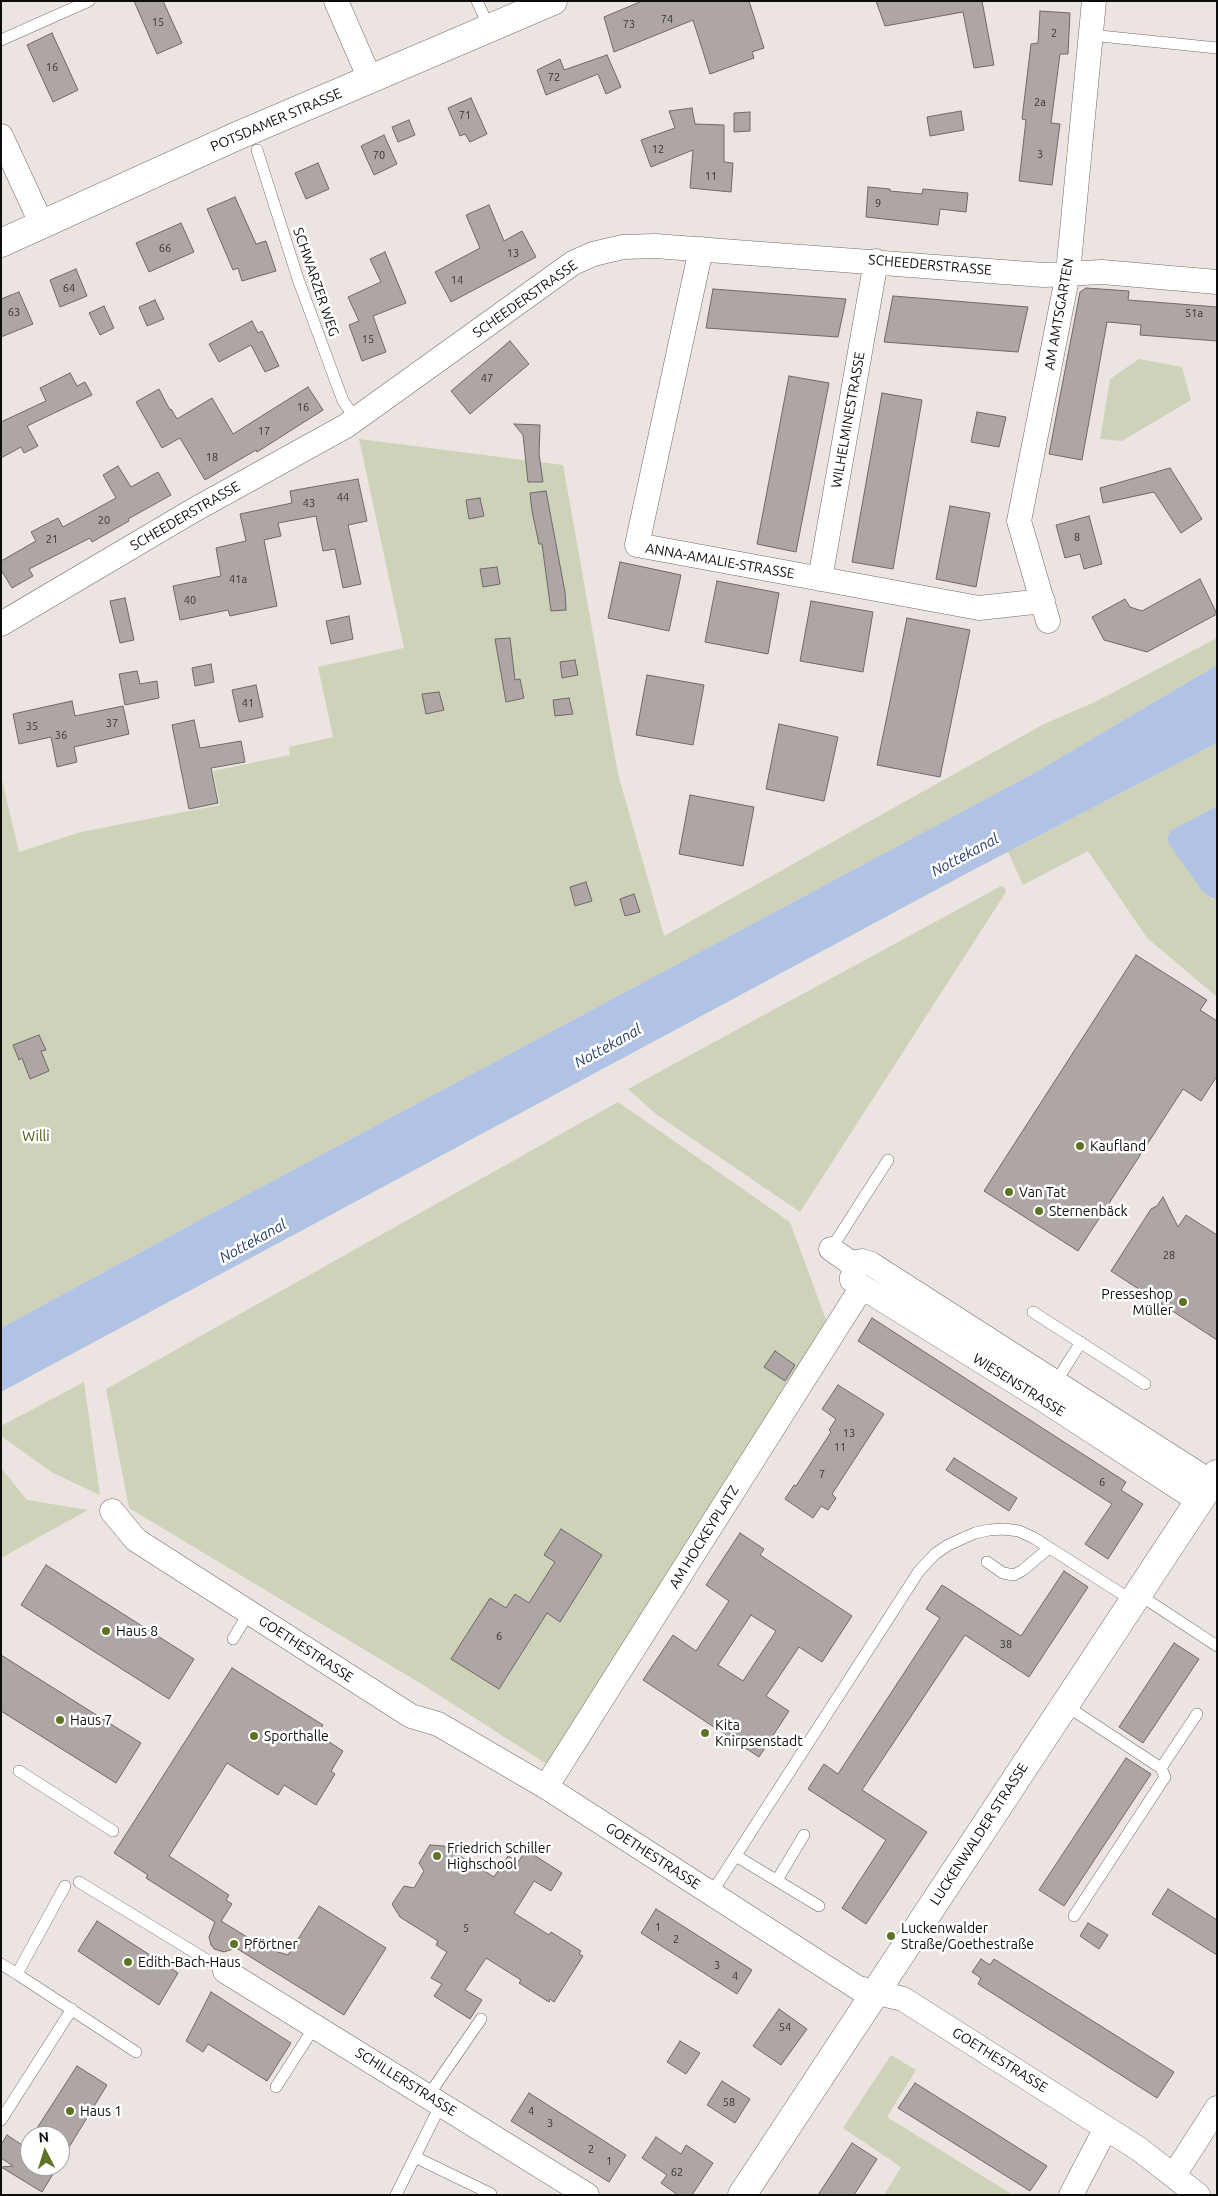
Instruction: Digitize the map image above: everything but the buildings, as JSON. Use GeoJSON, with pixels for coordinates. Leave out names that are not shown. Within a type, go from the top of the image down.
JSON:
{"type":"FeatureCollection","features":[{"type":"Feature","properties":{"kind":"main road","name":"POTSDAMER STRASSE"},"geometry":{"type":"LineString","coordinates":[[1,243],[237,136],[553,1]]}},
{"type":"Feature","properties":{"kind":"main road","name":"LUCKENWALDER STRASSE"},"geometry":{"type":"LineString","coordinates":[[742,2195],[1209,1486]]}},
{"type":"Feature","properties":{"kind":"street"},"geometry":{"type":"LineString","coordinates":[[336,1],[370,80]]}},
{"type":"Feature","properties":{"kind":"street","name":"AM AMTSGARTEN"},"geometry":{"type":"LineString","coordinates":[[1046,611],[1019,521],[1068,273],[1094,1]]}},
{"type":"Feature","properties":{"kind":"street"},"geometry":{"type":"LineString","coordinates":[[1,136],[42,225]]}},
{"type":"Feature","properties":{"kind":"street","name":"SCHEEDERSTRASSE"},"geometry":{"type":"LineString","coordinates":[[1,624],[194,510],[356,419],[573,262],[593,254],[623,247],[655,246],[876,261],[1043,275],[1102,272],[1217,282]]}},
{"type":"Feature","properties":{"kind":"street","name":"ANNA-AMALIE-STRASSE"},"geometry":{"type":"LineString","coordinates":[[701,249],[637,545],[979,608],[1046,611]]}},
{"type":"Feature","properties":{"kind":"street","name":"WILHELMINESTRASSE"},"geometry":{"type":"LineString","coordinates":[[820,579],[876,261]]}},
{"type":"Feature","properties":{"kind":"street","name":"WIESENSTRASSE"},"geometry":{"type":"LineString","coordinates":[[831,1249],[852,1263],[862,1261],[871,1264],[1050,1391]]}},
{"type":"Feature","properties":{"kind":"street"},"geometry":{"type":"LineString","coordinates":[[852,1263],[852,1280],[862,1287]]}},
{"type":"Feature","properties":{"kind":"street","name":"WIESENSTRASSE"},"geometry":{"type":"LineString","coordinates":[[862,1287],[1050,1391],[1209,1486]]}},
{"type":"Feature","properties":{"kind":"street","name":"AM HOCKEYPLATZ"},"geometry":{"type":"LineString","coordinates":[[546,1787],[862,1287]]}},
{"type":"Feature","properties":{"kind":"street","name":"GOETHESTRASSE"},"geometry":{"type":"LineString","coordinates":[[112,1511],[136,1540],[411,1716],[438,1724],[546,1787],[858,1988],[903,1999],[1139,2148],[1198,2195]]}},
{"type":"Feature","properties":{"kind":"street","name":"SCHILLERSTRASSE"},"geometry":{"type":"LineString","coordinates":[[225,1971],[587,2195]]}},
{"type":"Feature","properties":{"kind":"street"},"geometry":{"type":"LineString","coordinates":[[1174,2175],[1217,2108]]}},
{"type":"Feature","properties":{"kind":"street"},"geometry":{"type":"LineString","coordinates":[[1071,2195],[1106,2128]]}},
{"type":"Feature","properties":{"kind":"lane"},"geometry":{"type":"LineString","coordinates":[[1,40],[88,1]]}},
{"type":"Feature","properties":{"kind":"lane"},"geometry":{"type":"LineString","coordinates":[[477,1],[489,28]]}},
{"type":"Feature","properties":{"kind":"lane"},"geometry":{"type":"LineString","coordinates":[[1090,35],[1217,48]]}},
{"type":"Feature","properties":{"kind":"lane","name":"SCHWARZER WEG"},"geometry":{"type":"LineString","coordinates":[[257,150],[298,279],[343,401],[356,419]]}},
{"type":"Feature","properties":{"kind":"lane"},"geometry":{"type":"LineString","coordinates":[[831,1249],[888,1160]]}},
{"type":"Feature","properties":{"kind":"lane"},"geometry":{"type":"LineString","coordinates":[[1033,1312],[1145,1384]]}},
{"type":"Feature","properties":{"kind":"lane"},"geometry":{"type":"LineString","coordinates":[[1050,1391],[1081,1342]]}},
{"type":"Feature","properties":{"kind":"lane"},"geometry":{"type":"LineString","coordinates":[[711,1894],[927,1562],[948,1545],[975,1533],[989,1530],[1004,1528],[1019,1531],[1136,1597],[1217,1646]]}},
{"type":"Feature","properties":{"kind":"lane"},"geometry":{"type":"LineString","coordinates":[[988,1562],[1003,1572],[1014,1575],[1023,1570],[1048,1548]]}},
{"type":"Feature","properties":{"kind":"lane"},"geometry":{"type":"LineString","coordinates":[[233,1639],[249,1612]]}},
{"type":"Feature","properties":{"kind":"lane"},"geometry":{"type":"LineString","coordinates":[[1064,1705],[1161,1768],[1164,1773],[1164,1780],[1074,1916]]}},
{"type":"Feature","properties":{"kind":"lane"},"geometry":{"type":"LineString","coordinates":[[1161,1768],[1197,1714]]}},
{"type":"Feature","properties":{"kind":"lane"},"geometry":{"type":"LineString","coordinates":[[19,1771],[113,1831]]}},
{"type":"Feature","properties":{"kind":"lane"},"geometry":{"type":"LineString","coordinates":[[777,1880],[804,1835]]}},
{"type":"Feature","properties":{"kind":"lane"},"geometry":{"type":"LineString","coordinates":[[736,1856],[819,1906]]}},
{"type":"Feature","properties":{"kind":"lane"},"geometry":{"type":"LineString","coordinates":[[79,1882],[225,1971]]}},
{"type":"Feature","properties":{"kind":"lane"},"geometry":{"type":"LineString","coordinates":[[17,1974],[65,1886]]}},
{"type":"Feature","properties":{"kind":"lane"},"geometry":{"type":"LineString","coordinates":[[1,1964],[136,2052]]}},
{"type":"Feature","properties":{"kind":"lane"},"geometry":{"type":"LineString","coordinates":[[1,2120],[72,2009]]}},
{"type":"Feature","properties":{"kind":"lane"},"geometry":{"type":"LineString","coordinates":[[396,2195],[415,2157],[434,2100],[481,2019]]}},
{"type":"Feature","properties":{"kind":"lane"},"geometry":{"type":"LineString","coordinates":[[276,2086],[315,2026]]}},
{"type":"Feature","properties":{"kind":"lane"},"geometry":{"type":"LineString","coordinates":[[415,2157],[491,2194]]}},
{"type":"Feature","properties":{"kind":"green space"},"geometry":{"type":"Polygon","coordinates":[[[1139,359],[1182,367],[1191,400],[1122,441],[1100,439],[1110,379],[1139,359]]]}},
{"type":"Feature","properties":{"kind":"green space","name":"Willi"},"geometry":{"type":"Polygon","coordinates":[[[359,439],[563,465],[618,774],[664,936],[1044,724],[1095,702],[1217,638],[1217,665],[1036,772],[1,1328],[1,776],[19,852],[81,832],[220,805],[213,771],[290,755],[289,747],[333,737],[318,667],[404,648],[359,439]]]}},
{"type":"Feature","properties":{"kind":"green space"},"geometry":{"type":"Polygon","coordinates":[[[1217,743],[1217,806],[1170,831],[1212,899],[1217,901],[1217,997],[1147,938],[1088,851],[1023,885],[1008,852],[1217,743]]]}},
{"type":"Feature","properties":{"kind":"green space"},"geometry":{"type":"Polygon","coordinates":[[[1001,886],[1005,888],[1006,892],[800,1212],[656,1114],[628,1089],[1001,886]]]}},
{"type":"Feature","properties":{"kind":"green space"},"geometry":{"type":"Polygon","coordinates":[[[618,1102],[790,1222],[826,1320],[783,1403],[556,1770],[428,1688],[129,1508],[106,1389],[618,1102]]]}},
{"type":"Feature","properties":{"kind":"green space"},"geometry":{"type":"Polygon","coordinates":[[[84,1382],[100,1495],[53,1473],[1,1436],[1,1426],[84,1382]]]}},
{"type":"Feature","properties":{"kind":"green space"},"geometry":{"type":"Polygon","coordinates":[[[1,1468],[27,1500],[88,1510],[1,1558],[1,1468]]]}},
{"type":"Feature","properties":{"kind":"green space"},"geometry":{"type":"Polygon","coordinates":[[[891,2055],[916,2070],[887,2117],[1013,2195],[884,2195],[901,2167],[843,2128],[891,2055]]]}},
{"type":"Feature","properties":{"kind":"water","name":"Nottekanal"},"geometry":{"type":"Polygon","coordinates":[[[1217,665],[1217,743],[975,869],[1,1392],[1,1328],[1036,772],[1217,665]]]}},
{"type":"Feature","properties":{"kind":"water"},"geometry":{"type":"Polygon","coordinates":[[[1217,806],[1217,901],[1203,892],[1167,841],[1170,831],[1217,806]]]}},
{"type":"Feature","properties":{"kind":"place","name":"Kaufland"},"geometry":{"type":"Point","coordinates":[1080,1146]}},
{"type":"Feature","properties":{"kind":"place","name":"Van Tat"},"geometry":{"type":"Point","coordinates":[1009,1192]}},
{"type":"Feature","properties":{"kind":"place","name":"Sternenbäck"},"geometry":{"type":"Point","coordinates":[1039,1211]}},
{"type":"Feature","properties":{"kind":"place","name":"Presseshop Müller"},"geometry":{"type":"Point","coordinates":[1183,1302]}},
{"type":"Feature","properties":{"kind":"place","name":"Haus 8"},"geometry":{"type":"Point","coordinates":[106,1631]}},
{"type":"Feature","properties":{"kind":"place","name":"Haus 7"},"geometry":{"type":"Point","coordinates":[60,1720]}},
{"type":"Feature","properties":{"kind":"place","name":"Kita Knirpsenstadt"},"geometry":{"type":"Point","coordinates":[705,1733]}},
{"type":"Feature","properties":{"kind":"place","name":"Sporthalle"},"geometry":{"type":"Point","coordinates":[254,1736]}},
{"type":"Feature","properties":{"kind":"place","name":"Friedrich Schiller Highschool"},"geometry":{"type":"Point","coordinates":[437,1856]}},
{"type":"Feature","properties":{"kind":"place","name":"Luckenwalder Straße/Goethestraße"},"geometry":{"type":"Point","coordinates":[891,1936]}},
{"type":"Feature","properties":{"kind":"place","name":"Pförtner"},"geometry":{"type":"Point","coordinates":[234,1944]}},
{"type":"Feature","properties":{"kind":"place","name":"Edith-Bach-Haus"},"geometry":{"type":"Point","coordinates":[128,1962]}},
{"type":"Feature","properties":{"kind":"place","name":"Haus 1"},"geometry":{"type":"Point","coordinates":[70,2111]}}]}
